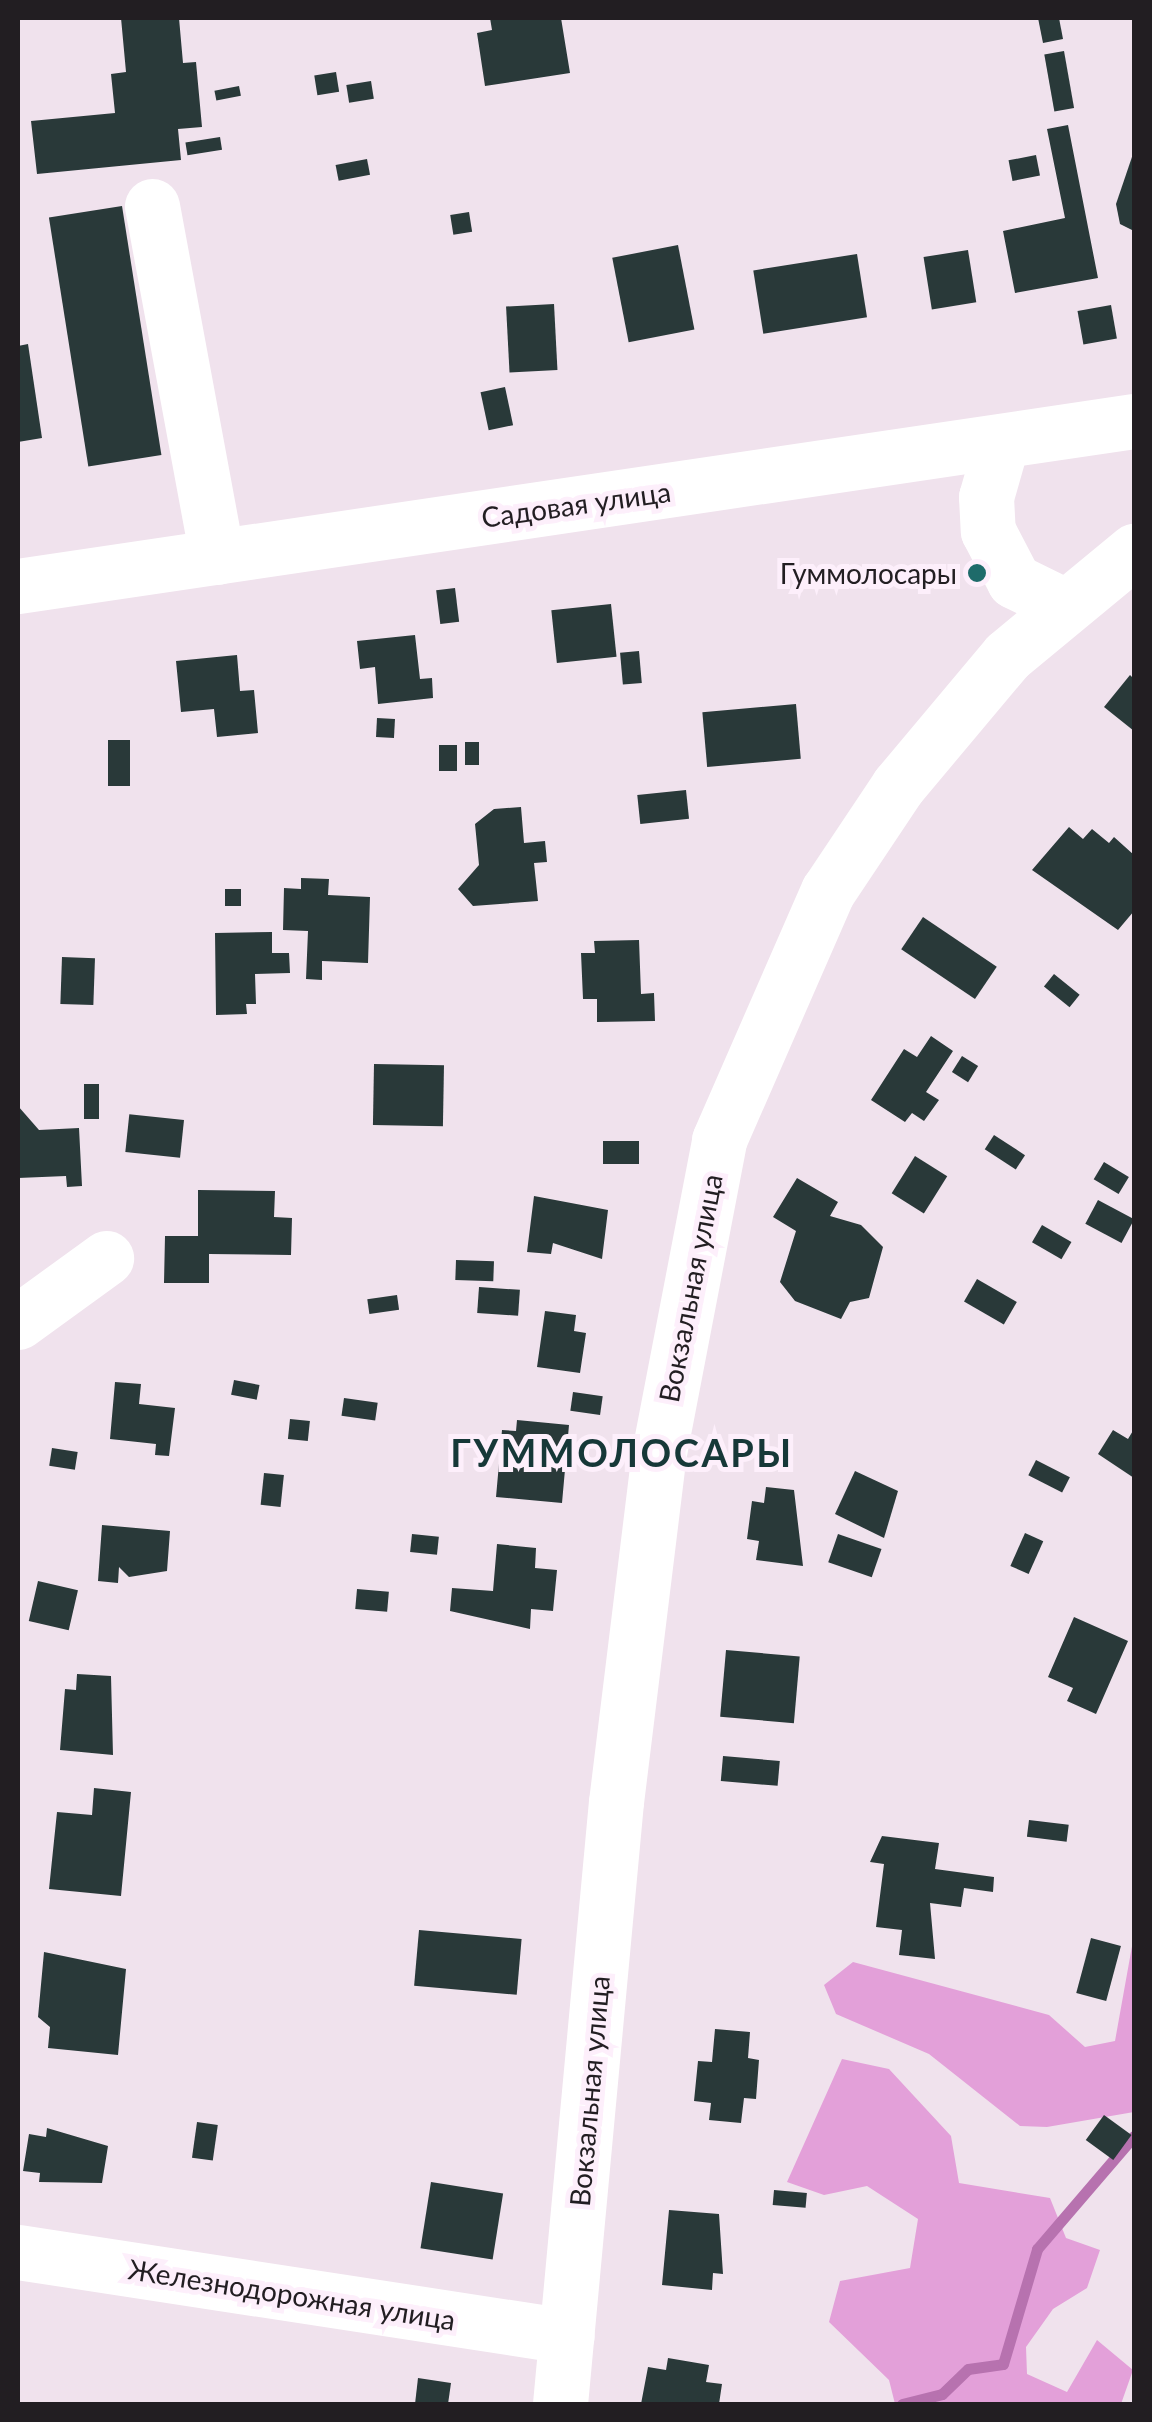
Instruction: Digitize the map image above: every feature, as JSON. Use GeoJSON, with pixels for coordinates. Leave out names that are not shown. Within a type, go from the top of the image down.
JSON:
{"type":"FeatureCollection","features":[{"type":"Feature","properties":{"kind":"street"},"geometry":{"type":"LineString","coordinates":[[152,206],[217,557]]}},
{"type":"Feature","properties":{"kind":"street","name":"Садовая улица"},"geometry":{"type":"LineString","coordinates":[[18,586],[1134,420]]}},
{"type":"Feature","properties":{"kind":"street"},"geometry":{"type":"LineString","coordinates":[[1002,442],[986,497],[988,531],[1014,581],[1063,605]]}},
{"type":"Feature","properties":{"kind":"street","name":"Вокзальная улица"},"geometry":{"type":"LineString","coordinates":[[560,2404],[656,1473],[719,1140],[828,891],[945,724],[1063,605],[1134,551]]}},
{"type":"Feature","properties":{"kind":"street"},"geometry":{"type":"LineString","coordinates":[[18,1322],[106,1258]]}},
{"type":"Feature","properties":{"kind":"street","name":"Железнодорожная улица"},"geometry":{"type":"LineString","coordinates":[[18,2252],[567,2336]]}},
{"type":"Feature","properties":{"kind":"shaded area"},"geometry":{"type":"Polygon","coordinates":[[[1134,1935],[1134,2112],[1047,2127],[1020,2126],[929,2054],[836,2014],[824,1985],[853,1962],[1049,2015],[1085,2047],[1115,2041],[1134,1935]]]}},
{"type":"Feature","properties":{"kind":"shaded area"},"geometry":{"type":"Polygon","coordinates":[[[842,2059],[889,2069],[951,2136],[959,2183],[1050,2198],[1066,2238],[1100,2250],[1087,2288],[1053,2309],[1026,2347],[1027,2374],[1067,2392],[1097,2340],[1133,2370],[1121,2404],[895,2404],[889,2380],[829,2322],[840,2281],[910,2268],[918,2219],[867,2186],[824,2195],[787,2182],[842,2059]]]}},
{"type":"Feature","properties":{"kind":"building"},"geometry":{"type":"Polygon","coordinates":[[[121,18],[179,18],[183,63],[196,62],[202,127],[178,129],[181,160],[37,174],[31,121],[115,113],[111,74],[126,72],[121,18]]]}},
{"type":"Feature","properties":{"kind":"building"},"geometry":{"type":"Polygon","coordinates":[[[490,18],[561,18],[570,73],[485,86],[477,33],[492,30],[490,18]]]}},
{"type":"Feature","properties":{"kind":"building"},"geometry":{"type":"Polygon","coordinates":[[[1038,18],[1059,18],[1063,39],[1043,43],[1038,18]]]}},
{"type":"Feature","properties":{"kind":"building"},"geometry":{"type":"Polygon","coordinates":[[[1064,51],[1074,108],[1054,112],[1044,54],[1064,51]]]}},
{"type":"Feature","properties":{"kind":"building"},"geometry":{"type":"Polygon","coordinates":[[[336,72],[339,92],[317,95],[314,75],[336,72]]]}},
{"type":"Feature","properties":{"kind":"building"},"geometry":{"type":"Polygon","coordinates":[[[371,81],[374,99],[349,103],[346,85],[371,81]]]}},
{"type":"Feature","properties":{"kind":"building"},"geometry":{"type":"Polygon","coordinates":[[[239,86],[241,96],[216,101],[214,91],[239,86]]]}},
{"type":"Feature","properties":{"kind":"building"},"geometry":{"type":"Polygon","coordinates":[[[1068,125],[1098,278],[1015,293],[1003,231],[1065,218],[1047,129],[1068,125]]]}},
{"type":"Feature","properties":{"kind":"building"},"geometry":{"type":"Polygon","coordinates":[[[220,137],[222,150],[187,155],[185,142],[220,137]]]}},
{"type":"Feature","properties":{"kind":"building"},"geometry":{"type":"Polygon","coordinates":[[[1134,151],[1134,231],[1120,224],[1116,204],[1134,151]]]}},
{"type":"Feature","properties":{"kind":"building"},"geometry":{"type":"Polygon","coordinates":[[[1036,155],[1040,176],[1013,181],[1009,160],[1036,155]]]}},
{"type":"Feature","properties":{"kind":"building"},"geometry":{"type":"Polygon","coordinates":[[[367,159],[370,175],[339,181],[336,165],[367,159]]]}},
{"type":"Feature","properties":{"kind":"building"},"geometry":{"type":"Polygon","coordinates":[[[122,206],[161,455],[88,466],[49,218],[122,206]]]}},
{"type":"Feature","properties":{"kind":"building"},"geometry":{"type":"Polygon","coordinates":[[[469,212],[472,232],[453,235],[450,215],[469,212]]]}},
{"type":"Feature","properties":{"kind":"building"},"geometry":{"type":"Polygon","coordinates":[[[678,245],[694,329],[629,342],[612,258],[678,245]]]}},
{"type":"Feature","properties":{"kind":"building"},"geometry":{"type":"Polygon","coordinates":[[[968,250],[976,302],[932,309],[924,257],[968,250]]]}},
{"type":"Feature","properties":{"kind":"building"},"geometry":{"type":"Polygon","coordinates":[[[857,254],[867,317],[763,334],[753,270],[857,254]]]}},
{"type":"Feature","properties":{"kind":"building"},"geometry":{"type":"Polygon","coordinates":[[[554,304],[557,370],[510,372],[506,307],[554,304]]]}},
{"type":"Feature","properties":{"kind":"building"},"geometry":{"type":"Polygon","coordinates":[[[1111,305],[1117,338],[1083,344],[1078,311],[1111,305]]]}},
{"type":"Feature","properties":{"kind":"building"},"geometry":{"type":"Polygon","coordinates":[[[28,344],[42,438],[18,442],[18,346],[28,344]]]}},
{"type":"Feature","properties":{"kind":"building"},"geometry":{"type":"Polygon","coordinates":[[[505,387],[513,425],[489,430],[481,392],[505,387]]]}},
{"type":"Feature","properties":{"kind":"building"},"geometry":{"type":"Polygon","coordinates":[[[455,588],[459,622],[440,624],[436,590],[455,588]]]}},
{"type":"Feature","properties":{"kind":"building"},"geometry":{"type":"Polygon","coordinates":[[[611,604],[617,657],[557,663],[551,610],[611,604]]]}},
{"type":"Feature","properties":{"kind":"building"},"geometry":{"type":"Polygon","coordinates":[[[415,635],[420,679],[432,678],[433,698],[378,704],[375,667],[360,669],[357,641],[415,635]]]}},
{"type":"Feature","properties":{"kind":"building"},"geometry":{"type":"Polygon","coordinates":[[[639,651],[642,683],[623,685],[620,653],[639,651]]]}},
{"type":"Feature","properties":{"kind":"building"},"geometry":{"type":"Polygon","coordinates":[[[237,655],[240,691],[254,690],[258,733],[217,737],[214,709],[181,712],[176,661],[237,655]]]}},
{"type":"Feature","properties":{"kind":"building"},"geometry":{"type":"Polygon","coordinates":[[[1130,675],[1134,679],[1134,731],[1104,707],[1130,675]]]}},
{"type":"Feature","properties":{"kind":"building"},"geometry":{"type":"Polygon","coordinates":[[[796,704],[801,759],[707,767],[702,712],[796,704]]]}},
{"type":"Feature","properties":{"kind":"building"},"geometry":{"type":"Polygon","coordinates":[[[377,718],[395,719],[394,738],[376,737],[377,718]]]}},
{"type":"Feature","properties":{"kind":"building"},"geometry":{"type":"Polygon","coordinates":[[[108,740],[130,740],[130,786],[108,786],[108,740]]]}},
{"type":"Feature","properties":{"kind":"building"},"geometry":{"type":"Polygon","coordinates":[[[465,742],[479,742],[479,765],[465,765],[465,742]]]}},
{"type":"Feature","properties":{"kind":"building"},"geometry":{"type":"Polygon","coordinates":[[[439,745],[457,745],[457,771],[439,771],[439,745]]]}},
{"type":"Feature","properties":{"kind":"building"},"geometry":{"type":"Polygon","coordinates":[[[686,790],[689,819],[640,824],[637,795],[686,790]]]}},
{"type":"Feature","properties":{"kind":"building"},"geometry":{"type":"Polygon","coordinates":[[[521,807],[524,843],[545,841],[547,862],[534,863],[538,901],[473,906],[458,889],[479,865],[475,824],[494,809],[521,807]]]}},
{"type":"Feature","properties":{"kind":"building"},"geometry":{"type":"Polygon","coordinates":[[[1069,827],[1083,839],[1092,829],[1109,843],[1114,837],[1134,855],[1134,911],[1118,930],[1032,870],[1069,827]]]}},
{"type":"Feature","properties":{"kind":"building"},"geometry":{"type":"Polygon","coordinates":[[[301,878],[329,879],[328,895],[370,897],[368,963],[322,961],[322,980],[306,979],[308,931],[283,930],[284,888],[301,889],[301,878]]]}},
{"type":"Feature","properties":{"kind":"building"},"geometry":{"type":"Polygon","coordinates":[[[225,889],[241,889],[241,906],[225,906],[225,889]]]}},
{"type":"Feature","properties":{"kind":"building"},"geometry":{"type":"Polygon","coordinates":[[[923,917],[997,967],[975,999],[901,949],[923,917]]]}},
{"type":"Feature","properties":{"kind":"building"},"geometry":{"type":"Polygon","coordinates":[[[272,932],[272,953],[289,953],[290,973],[255,974],[256,1004],[246,1004],[247,1014],[216,1015],[215,933],[272,932]]]}},
{"type":"Feature","properties":{"kind":"building"},"geometry":{"type":"Polygon","coordinates":[[[639,940],[641,994],[654,993],[655,1021],[597,1022],[597,999],[583,999],[581,953],[595,953],[594,941],[639,940]]]}},
{"type":"Feature","properties":{"kind":"building"},"geometry":{"type":"Polygon","coordinates":[[[62,957],[95,958],[93,1005],[60,1004],[62,957]]]}},
{"type":"Feature","properties":{"kind":"building"},"geometry":{"type":"Polygon","coordinates":[[[1054,974],[1080,995],[1070,1007],[1044,986],[1054,974]]]}},
{"type":"Feature","properties":{"kind":"building"},"geometry":{"type":"Polygon","coordinates":[[[931,1036],[953,1051],[926,1092],[939,1100],[924,1121],[912,1113],[905,1122],[871,1100],[904,1049],[917,1057],[931,1036]]]}},
{"type":"Feature","properties":{"kind":"building"},"geometry":{"type":"Polygon","coordinates":[[[962,1056],[978,1066],[968,1082],[952,1072],[962,1056]]]}},
{"type":"Feature","properties":{"kind":"building"},"geometry":{"type":"Polygon","coordinates":[[[374,1064],[444,1065],[443,1126],[373,1125],[374,1064]]]}},
{"type":"Feature","properties":{"kind":"building"},"geometry":{"type":"Polygon","coordinates":[[[84,1084],[99,1084],[99,1119],[84,1119],[84,1084]]]}},
{"type":"Feature","properties":{"kind":"building"},"geometry":{"type":"Polygon","coordinates":[[[18,1106],[39,1130],[79,1128],[82,1186],[67,1187],[66,1176],[18,1178],[18,1106]]]}},
{"type":"Feature","properties":{"kind":"building"},"geometry":{"type":"Polygon","coordinates":[[[129,1114],[184,1120],[180,1158],[125,1152],[129,1114]]]}},
{"type":"Feature","properties":{"kind":"building"},"geometry":{"type":"Polygon","coordinates":[[[994,1135],[1025,1155],[1016,1169],[985,1149],[994,1135]]]}},
{"type":"Feature","properties":{"kind":"building"},"geometry":{"type":"Polygon","coordinates":[[[603,1141],[639,1141],[639,1164],[603,1164],[603,1141]]]}},
{"type":"Feature","properties":{"kind":"building"},"geometry":{"type":"Polygon","coordinates":[[[915,1156],[947,1176],[924,1213],[892,1193],[915,1156]]]}},
{"type":"Feature","properties":{"kind":"building"},"geometry":{"type":"Polygon","coordinates":[[[1104,1162],[1129,1177],[1119,1194],[1094,1179],[1104,1162]]]}},
{"type":"Feature","properties":{"kind":"building"},"geometry":{"type":"Polygon","coordinates":[[[797,1178],[838,1202],[830,1216],[861,1225],[883,1247],[869,1298],[850,1302],[841,1319],[795,1301],[780,1282],[796,1231],[773,1217],[797,1178]]]}},
{"type":"Feature","properties":{"kind":"building"},"geometry":{"type":"Polygon","coordinates":[[[198,1190],[275,1191],[274,1217],[292,1218],[291,1255],[209,1254],[209,1283],[164,1283],[165,1236],[198,1236],[198,1190]]]}},
{"type":"Feature","properties":{"kind":"building"},"geometry":{"type":"Polygon","coordinates":[[[534,1196],[608,1210],[602,1259],[553,1243],[551,1254],[527,1252],[534,1196]]]}},
{"type":"Feature","properties":{"kind":"building"},"geometry":{"type":"Polygon","coordinates":[[[1098,1200],[1134,1219],[1122,1243],[1085,1224],[1098,1200]]]}},
{"type":"Feature","properties":{"kind":"building"},"geometry":{"type":"Polygon","coordinates":[[[1042,1225],[1071,1242],[1061,1259],[1032,1242],[1042,1225]]]}},
{"type":"Feature","properties":{"kind":"building"},"geometry":{"type":"Polygon","coordinates":[[[456,1260],[494,1261],[493,1281],[455,1280],[456,1260]]]}},
{"type":"Feature","properties":{"kind":"building"},"geometry":{"type":"Polygon","coordinates":[[[977,1279],[1017,1302],[1004,1325],[964,1302],[977,1279]]]}},
{"type":"Feature","properties":{"kind":"building"},"geometry":{"type":"Polygon","coordinates":[[[479,1287],[520,1290],[518,1316],[477,1313],[479,1287]]]}},
{"type":"Feature","properties":{"kind":"building"},"geometry":{"type":"Polygon","coordinates":[[[397,1295],[399,1310],[369,1314],[367,1299],[397,1295]]]}},
{"type":"Feature","properties":{"kind":"building"},"geometry":{"type":"Polygon","coordinates":[[[545,1311],[576,1315],[574,1331],[586,1333],[580,1373],[537,1367],[545,1311]]]}},
{"type":"Feature","properties":{"kind":"building"},"geometry":{"type":"Polygon","coordinates":[[[234,1380],[260,1385],[257,1400],[231,1395],[234,1380]]]}},
{"type":"Feature","properties":{"kind":"building"},"geometry":{"type":"Polygon","coordinates":[[[115,1382],[141,1384],[139,1404],[175,1408],[169,1456],[155,1455],[156,1444],[110,1439],[115,1382]]]}},
{"type":"Feature","properties":{"kind":"building"},"geometry":{"type":"Polygon","coordinates":[[[573,1392],[603,1396],[600,1415],[570,1411],[573,1392]]]}},
{"type":"Feature","properties":{"kind":"building"},"geometry":{"type":"Polygon","coordinates":[[[344,1398],[378,1403],[375,1421],[341,1416],[344,1398]]]}},
{"type":"Feature","properties":{"kind":"building"},"geometry":{"type":"Polygon","coordinates":[[[290,1419],[310,1421],[308,1441],[288,1439],[290,1419]]]}},
{"type":"Feature","properties":{"kind":"building"},"geometry":{"type":"Polygon","coordinates":[[[517,1420],[569,1425],[562,1503],[496,1497],[502,1430],[516,1431],[517,1420]]]}},
{"type":"Feature","properties":{"kind":"building"},"geometry":{"type":"Polygon","coordinates":[[[1134,1429],[1134,1478],[1098,1454],[1113,1430],[1128,1439],[1134,1429]]]}},
{"type":"Feature","properties":{"kind":"building"},"geometry":{"type":"Polygon","coordinates":[[[52,1448],[78,1452],[75,1470],[49,1466],[52,1448]]]}},
{"type":"Feature","properties":{"kind":"building"},"geometry":{"type":"Polygon","coordinates":[[[1036,1460],[1070,1477],[1062,1492],[1028,1475],[1036,1460]]]}},
{"type":"Feature","properties":{"kind":"building"},"geometry":{"type":"Polygon","coordinates":[[[855,1471],[898,1491],[884,1538],[835,1514],[855,1471]]]}},
{"type":"Feature","properties":{"kind":"building"},"geometry":{"type":"Polygon","coordinates":[[[264,1473],[284,1475],[281,1507],[261,1505],[264,1473]]]}},
{"type":"Feature","properties":{"kind":"building"},"geometry":{"type":"Polygon","coordinates":[[[766,1487],[794,1490],[803,1566],[756,1560],[759,1541],[747,1539],[752,1501],[764,1503],[766,1487]]]}},
{"type":"Feature","properties":{"kind":"building"},"geometry":{"type":"Polygon","coordinates":[[[102,1525],[170,1531],[167,1571],[129,1577],[119,1567],[118,1583],[98,1581],[102,1525]]]}},
{"type":"Feature","properties":{"kind":"building"},"geometry":{"type":"Polygon","coordinates":[[[1025,1533],[1043,1541],[1029,1574],[1010,1566],[1025,1533]]]}},
{"type":"Feature","properties":{"kind":"building"},"geometry":{"type":"Polygon","coordinates":[[[412,1534],[439,1537],[437,1555],[410,1552],[412,1534]]]}},
{"type":"Feature","properties":{"kind":"building"},"geometry":{"type":"Polygon","coordinates":[[[838,1534],[881,1549],[872,1577],[828,1562],[838,1534]]]}},
{"type":"Feature","properties":{"kind":"building"},"geometry":{"type":"Polygon","coordinates":[[[497,1544],[536,1548],[535,1568],[557,1570],[553,1611],[531,1609],[530,1629],[450,1611],[452,1588],[493,1591],[497,1544]]]}},
{"type":"Feature","properties":{"kind":"building"},"geometry":{"type":"Polygon","coordinates":[[[38,1581],[78,1590],[69,1630],[29,1621],[38,1581]]]}},
{"type":"Feature","properties":{"kind":"building"},"geometry":{"type":"Polygon","coordinates":[[[357,1589],[389,1592],[387,1612],[355,1609],[357,1589]]]}},
{"type":"Feature","properties":{"kind":"building"},"geometry":{"type":"Polygon","coordinates":[[[1074,1617],[1128,1641],[1096,1714],[1067,1701],[1073,1688],[1048,1677],[1074,1617]]]}},
{"type":"Feature","properties":{"kind":"building"},"geometry":{"type":"Polygon","coordinates":[[[726,1650],[800,1656],[794,1723],[720,1717],[726,1650]]]}},
{"type":"Feature","properties":{"kind":"building"},"geometry":{"type":"Polygon","coordinates":[[[77,1674],[111,1676],[113,1755],[60,1750],[65,1689],[76,1690],[77,1674]]]}},
{"type":"Feature","properties":{"kind":"building"},"geometry":{"type":"Polygon","coordinates":[[[723,1756],[780,1761],[778,1786],[721,1781],[723,1756]]]}},
{"type":"Feature","properties":{"kind":"building"},"geometry":{"type":"Polygon","coordinates":[[[94,1788],[131,1792],[121,1896],[49,1889],[57,1812],[92,1815],[94,1788]]]}},
{"type":"Feature","properties":{"kind":"building"},"geometry":{"type":"Polygon","coordinates":[[[1029,1820],[1069,1825],[1067,1842],[1027,1837],[1029,1820]]]}},
{"type":"Feature","properties":{"kind":"building"},"geometry":{"type":"Polygon","coordinates":[[[882,1836],[939,1843],[935,1869],[994,1877],[993,1892],[964,1888],[961,1907],[930,1903],[935,1959],[899,1955],[902,1930],[876,1927],[884,1864],[870,1862],[882,1836]]]}},
{"type":"Feature","properties":{"kind":"building"},"geometry":{"type":"Polygon","coordinates":[[[419,1930],[522,1939],[517,1995],[414,1986],[419,1930]]]}},
{"type":"Feature","properties":{"kind":"building"},"geometry":{"type":"Polygon","coordinates":[[[1091,1938],[1121,1946],[1106,2001],[1076,1993],[1091,1938]]]}},
{"type":"Feature","properties":{"kind":"building"},"geometry":{"type":"Polygon","coordinates":[[[44,1952],[126,1969],[118,2055],[48,2048],[50,2027],[38,2017],[44,1952]]]}},
{"type":"Feature","properties":{"kind":"building"},"geometry":{"type":"Polygon","coordinates":[[[715,2029],[750,2032],[748,2058],[759,2060],[756,2099],[744,2098],[741,2123],[709,2120],[711,2103],[694,2101],[698,2061],[712,2062],[715,2029]]]}},
{"type":"Feature","properties":{"kind":"building"},"geometry":{"type":"Polygon","coordinates":[[[1104,2115],[1132,2135],[1113,2160],[1086,2140],[1104,2115]]]}},
{"type":"Feature","properties":{"kind":"building"},"geometry":{"type":"Polygon","coordinates":[[[197,2122],[218,2125],[213,2161],[192,2158],[197,2122]]]}},
{"type":"Feature","properties":{"kind":"building"},"geometry":{"type":"Polygon","coordinates":[[[47,2128],[108,2146],[102,2183],[39,2182],[40,2173],[23,2171],[29,2134],[46,2137],[47,2128]]]}},
{"type":"Feature","properties":{"kind":"building"},"geometry":{"type":"Polygon","coordinates":[[[431,2182],[503,2193],[493,2260],[421,2248],[431,2182]]]}},
{"type":"Feature","properties":{"kind":"building"},"geometry":{"type":"Polygon","coordinates":[[[774,2190],[807,2193],[806,2208],[773,2205],[774,2190]]]}},
{"type":"Feature","properties":{"kind":"building"},"geometry":{"type":"Polygon","coordinates":[[[669,2210],[719,2214],[723,2274],[713,2273],[712,2290],[662,2285],[669,2210]]]}},
{"type":"Feature","properties":{"kind":"building"},"geometry":{"type":"Polygon","coordinates":[[[668,2358],[709,2365],[706,2382],[722,2384],[719,2404],[641,2404],[648,2367],[666,2370],[668,2358]]]}},
{"type":"Feature","properties":{"kind":"building"},"geometry":{"type":"Polygon","coordinates":[[[418,2378],[451,2383],[448,2404],[415,2404],[418,2378]]]}},
{"type":"Feature","properties":{"kind":"waterway"},"geometry":{"type":"LineString","coordinates":[[902,2404],[942,2394],[968,2369],[1003,2364],[1037,2249],[1134,2136]]}},
{"type":"Feature","properties":{"kind":"place","name":"Гуммолосары"},"geometry":{"type":"Point","coordinates":[977,573]}},
{"type":"Feature","properties":{"kind":"district","name":"ГУММОЛОСАРЫ"},"geometry":{"type":"Point","coordinates":[622,1453]}}]}
